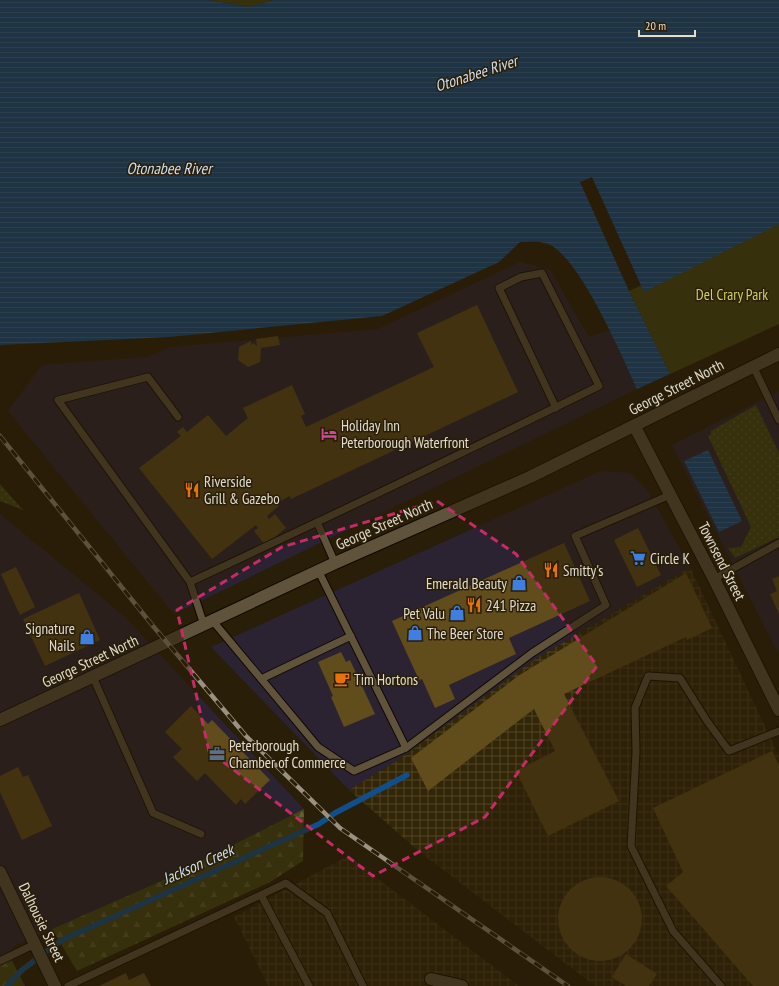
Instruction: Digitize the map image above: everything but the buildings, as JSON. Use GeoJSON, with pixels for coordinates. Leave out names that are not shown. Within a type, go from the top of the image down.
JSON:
{"type":"FeatureCollection","features":[{"type":"Feature","properties":{"kind":"main road","name":"George Street North"},"geometry":{"type":"LineString","coordinates":[[0,720],[318,570],[530,477],[634,427],[779,354]]}},
{"type":"Feature","properties":{"kind":"main road","name":"Townsend Street"},"geometry":{"type":"LineString","coordinates":[[634,427],[714,579],[779,710]]}},
{"type":"Feature","properties":{"kind":"main road","name":"Dalhousie Street"},"geometry":{"type":"LineString","coordinates":[[0,872],[55,986]]}},
{"type":"Feature","properties":{"kind":"main road"},"geometry":{"type":"LineString","coordinates":[[431,980],[462,986]]}},
{"type":"Feature","properties":{"kind":"lane"},"geometry":{"type":"LineString","coordinates":[[190,582],[556,408],[599,386],[542,273],[521,277],[499,288],[556,408]]}},
{"type":"Feature","properties":{"kind":"lane"},"geometry":{"type":"LineString","coordinates":[[753,366],[779,420]]}},
{"type":"Feature","properties":{"kind":"lane"},"geometry":{"type":"LineString","coordinates":[[178,417],[148,377],[58,400],[190,582],[208,622],[261,679],[318,747],[354,771],[406,748],[532,653],[606,606],[575,536],[670,496]]}},
{"type":"Feature","properties":{"kind":"lane"},"geometry":{"type":"LineString","coordinates":[[317,522],[335,563]]}},
{"type":"Feature","properties":{"kind":"lane"},"geometry":{"type":"LineString","coordinates":[[714,579],[779,543]]}},
{"type":"Feature","properties":{"kind":"lane"},"geometry":{"type":"LineString","coordinates":[[318,570],[406,748]]}},
{"type":"Feature","properties":{"kind":"lane"},"geometry":{"type":"LineString","coordinates":[[261,679],[351,636]]}},
{"type":"Feature","properties":{"kind":"lane"},"geometry":{"type":"LineString","coordinates":[[721,986],[673,931],[631,846],[636,752],[635,708],[648,676],[680,678],[728,751],[779,731]]}},
{"type":"Feature","properties":{"kind":"lane"},"geometry":{"type":"LineString","coordinates":[[93,677],[153,813],[202,834]]}},
{"type":"Feature","properties":{"kind":"lane"},"geometry":{"type":"LineString","coordinates":[[68,986],[286,884],[327,913],[363,986]]}},
{"type":"Feature","properties":{"kind":"lane"},"geometry":{"type":"LineString","coordinates":[[261,895],[309,986]]}},
{"type":"Feature","properties":{"kind":"lane"},"geometry":{"type":"LineString","coordinates":[[0,961],[33,941]]}},
{"type":"Feature","properties":{"kind":"highlighted area"},"geometry":{"type":"Polygon","coordinates":[[[437,501],[516,554],[597,666],[485,817],[373,876],[209,751],[177,610],[282,547],[437,501]]]}},
{"type":"Feature","properties":{"kind":"shaded area"},"geometry":{"type":"Polygon","coordinates":[[[520,262],[550,270],[589,337],[611,330],[637,389],[174,614],[8,411],[42,365],[148,357],[170,347],[378,329],[520,262]]]}},
{"type":"Feature","properties":{"kind":"shaded area"},"geometry":{"type":"Polygon","coordinates":[[[779,391],[779,655],[672,445],[779,391]]]}},
{"type":"Feature","properties":{"kind":"shaded area"},"geometry":{"type":"Polygon","coordinates":[[[601,471],[630,473],[647,490],[690,567],[537,658],[398,760],[349,790],[211,647],[601,471]]]}},
{"type":"Feature","properties":{"kind":"shaded area"},"geometry":{"type":"Polygon","coordinates":[[[0,514],[125,617],[304,809],[159,882],[14,946],[0,961],[0,514]]]}},
{"type":"Feature","properties":{"kind":"shaded area"},"geometry":{"type":"Polygon","coordinates":[[[690,567],[779,756],[779,986],[595,986],[421,853],[349,790],[398,760],[537,658],[690,567]]]}},
{"type":"Feature","properties":{"kind":"shaded area"},"geometry":{"type":"Polygon","coordinates":[[[348,856],[519,986],[268,986],[234,917],[348,856]]]}},
{"type":"Feature","properties":{"kind":"green space"},"geometry":{"type":"Polygon","coordinates":[[[209,0],[274,0],[249,7],[209,0]]]}},
{"type":"Feature","properties":{"kind":"green space","name":"Del Crary Park"},"geometry":{"type":"Polygon","coordinates":[[[779,221],[779,324],[670,374],[629,291],[779,221]]]}},
{"type":"Feature","properties":{"kind":"green space"},"geometry":{"type":"Polygon","coordinates":[[[756,405],[779,453],[779,537],[735,558],[728,548],[741,547],[751,527],[708,436],[711,434],[711,431],[756,405]]]}},
{"type":"Feature","properties":{"kind":"green space"},"geometry":{"type":"Polygon","coordinates":[[[0,484],[23,510],[0,501],[0,484]]]}},
{"type":"Feature","properties":{"kind":"green space"},"geometry":{"type":"Polygon","coordinates":[[[304,809],[303,861],[270,882],[77,971],[52,929],[159,882],[304,809]]]}},
{"type":"Feature","properties":{"kind":"green space"},"geometry":{"type":"Polygon","coordinates":[[[8,953],[25,986],[0,986],[0,961],[8,953]]]}},
{"type":"Feature","properties":{"kind":"water","name":"Otonabee River"},"geometry":{"type":"Polygon","coordinates":[[[0,0],[209,0],[249,7],[274,0],[779,0],[779,224],[644,292],[592,177],[580,182],[629,291],[670,374],[637,389],[598,307],[571,264],[558,250],[545,243],[539,242],[520,242],[499,262],[382,316],[169,337],[0,345],[0,0]]]}},
{"type":"Feature","properties":{"kind":"water"},"geometry":{"type":"Polygon","coordinates":[[[708,450],[742,521],[719,532],[684,461],[708,450]]]}},
{"type":"Feature","properties":{"kind":"waterway","name":"Jackson Creek"},"geometry":{"type":"LineString","coordinates":[[7,986],[22,970],[62,940],[319,824],[335,813],[407,775]]}},
{"type":"Feature","properties":{"kind":"railway"},"geometry":{"type":"LineString","coordinates":[[0,436],[153,626],[246,736],[340,828],[568,986]]}},
{"type":"Feature","properties":{"kind":"place","name":"Holiday Inn Peterborough Waterfront"},"geometry":{"type":"Point","coordinates":[329,434]}},
{"type":"Feature","properties":{"kind":"place","name":"Riverside Grill & Gazebo"},"geometry":{"type":"Point","coordinates":[192,490]}},
{"type":"Feature","properties":{"kind":"place","name":"Circle K"},"geometry":{"type":"Point","coordinates":[638,558]}},
{"type":"Feature","properties":{"kind":"place","name":"Smitty's"},"geometry":{"type":"Point","coordinates":[551,570]}},
{"type":"Feature","properties":{"kind":"place","name":"Emerald Beauty"},"geometry":{"type":"Point","coordinates":[519,583]}},
{"type":"Feature","properties":{"kind":"place","name":"241 Pizza"},"geometry":{"type":"Point","coordinates":[474,605]}},
{"type":"Feature","properties":{"kind":"place","name":"Pet Valu"},"geometry":{"type":"Point","coordinates":[457,613]}},
{"type":"Feature","properties":{"kind":"place","name":"The Beer Store"},"geometry":{"type":"Point","coordinates":[415,633]}},
{"type":"Feature","properties":{"kind":"place","name":"Signature Nails"},"geometry":{"type":"Point","coordinates":[87,637]}},
{"type":"Feature","properties":{"kind":"place","name":"Tim Hortons"},"geometry":{"type":"Point","coordinates":[342,679]}},
{"type":"Feature","properties":{"kind":"place","name":"Peterborough Chamber of Commerce"},"geometry":{"type":"Point","coordinates":[217,754]}}]}
